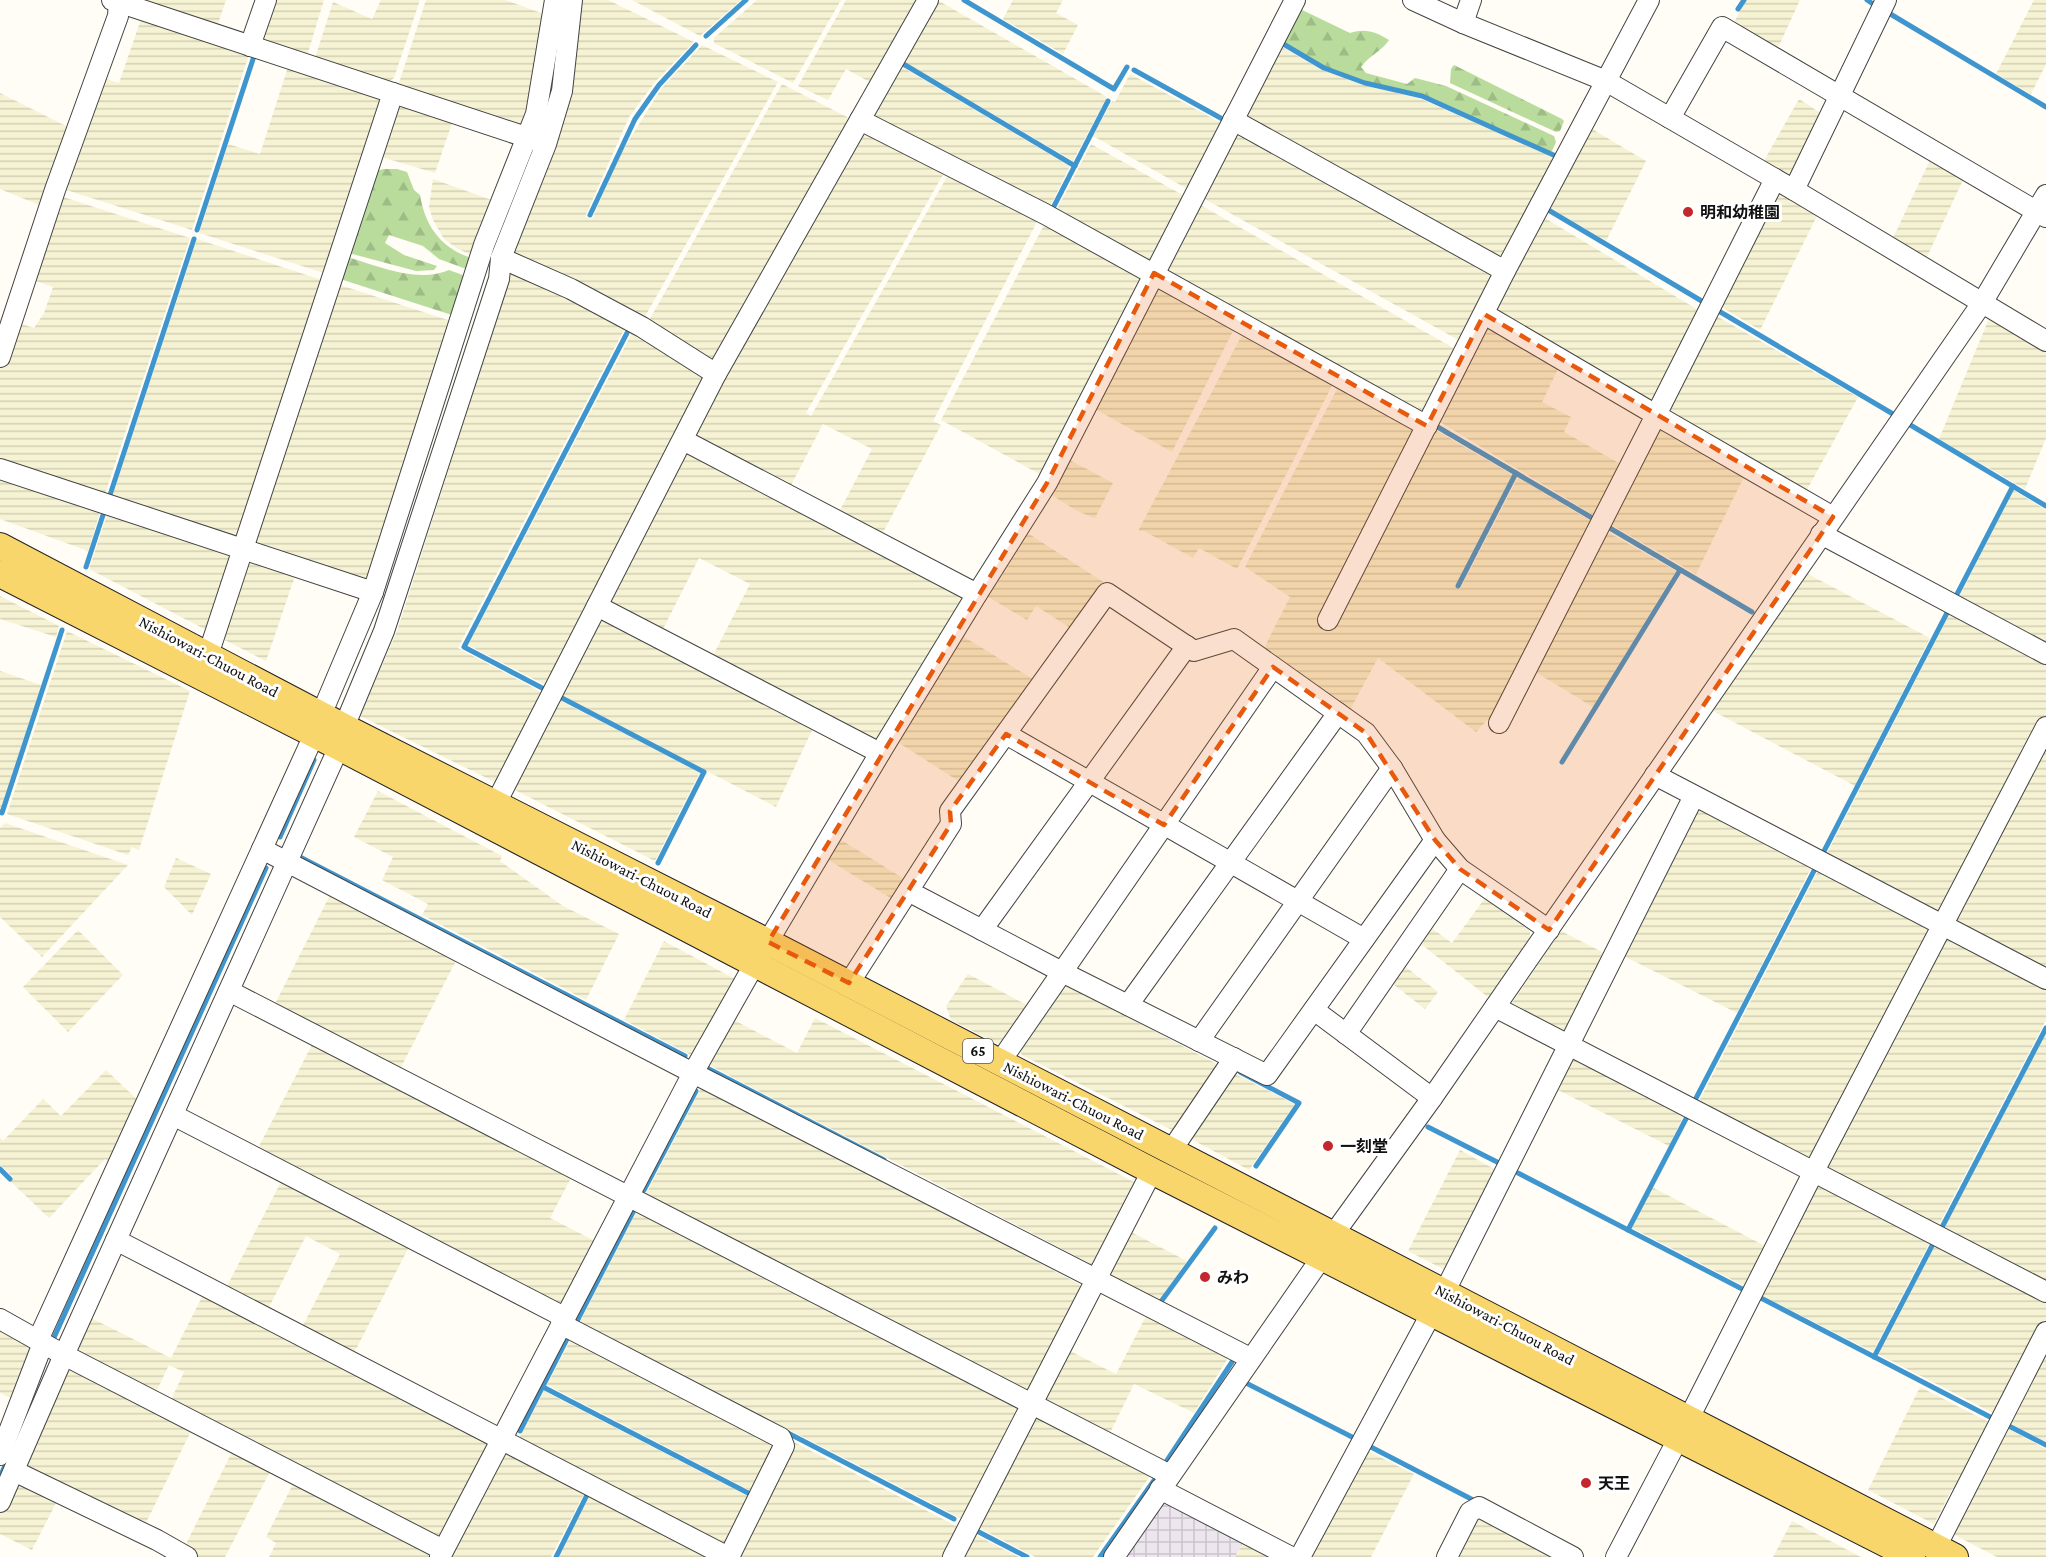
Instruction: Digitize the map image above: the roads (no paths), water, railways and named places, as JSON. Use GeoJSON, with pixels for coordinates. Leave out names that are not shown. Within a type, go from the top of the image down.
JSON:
{"type":"FeatureCollection","features":[{"type":"Feature","properties":{"kind":"main road","name":"Nishiowari-Chuou Road"},"geometry":{"type":"LineString","coordinates":[[0,546],[208,655],[318,725]]}},
{"type":"Feature","properties":{"kind":"main road","name":"Nishiowari-Chuou Road"},"geometry":{"type":"LineString","coordinates":[[0,574],[342,737],[754,964],[1152,1171],[1327,1246],[1683,1429],[1912,1557]]}},
{"type":"Feature","properties":{"kind":"main road","name":"Nishiowari-Chuou Road"},"geometry":{"type":"LineString","coordinates":[[342,737],[496,803],[849,983],[1171,1151],[1327,1246]]}},
{"type":"Feature","properties":{"kind":"main road","name":"Nishiowari-Chuou Road"},"geometry":{"type":"LineString","coordinates":[[1683,1429],[1946,1552]]}},
{"type":"Feature","properties":{"kind":"street"},"geometry":{"type":"LineString","coordinates":[[250,46],[266,0]]}},
{"type":"Feature","properties":{"kind":"street"},"geometry":{"type":"LineString","coordinates":[[0,1455],[41,1342],[318,725],[373,592],[484,245],[536,114],[555,0]]}},
{"type":"Feature","properties":{"kind":"street"},"geometry":{"type":"LineString","coordinates":[[0,1502],[287,862],[342,737],[384,631],[499,279],[501,258],[546,144],[562,91],[572,0]]}},
{"type":"Feature","properties":{"kind":"street"},"geometry":{"type":"LineString","coordinates":[[496,803],[716,374],[928,0]]}},
{"type":"Feature","properties":{"kind":"street"},"geometry":{"type":"LineString","coordinates":[[0,1319],[64,1355],[441,1553],[627,1196],[754,964],[880,753],[1047,483],[1295,0]]}},
{"type":"Feature","properties":{"kind":"street"},"geometry":{"type":"LineString","coordinates":[[1413,0],[1462,23],[1606,81],[1794,190],[2046,341]]}},
{"type":"Feature","properties":{"kind":"street"},"geometry":{"type":"LineString","coordinates":[[1462,23],[1471,0]]}},
{"type":"Feature","properties":{"kind":"street"},"geometry":{"type":"LineString","coordinates":[[1328,620],[1505,271],[1649,0]]}},
{"type":"Feature","properties":{"kind":"street"},"geometry":{"type":"LineString","coordinates":[[1794,190],[1886,0]]}},
{"type":"Feature","properties":{"kind":"street"},"geometry":{"type":"LineString","coordinates":[[0,357],[55,190],[118,16],[117,1],[546,144]]}},
{"type":"Feature","properties":{"kind":"street"},"geometry":{"type":"LineString","coordinates":[[1114,1557],[1327,1246],[1549,930],[1982,303],[2043,208],[1839,96],[1722,27],[1670,118]]}},
{"type":"Feature","properties":{"kind":"street"},"geometry":{"type":"LineString","coordinates":[[208,655],[393,93]]}},
{"type":"Feature","properties":{"kind":"street"},"geometry":{"type":"LineString","coordinates":[[860,120],[1045,214],[1427,426]]}},
{"type":"Feature","properties":{"kind":"street"},"geometry":{"type":"LineString","coordinates":[[1233,120],[1505,271]]}},
{"type":"Feature","properties":{"kind":"street"},"geometry":{"type":"LineString","coordinates":[[1499,723],[1775,179]]}},
{"type":"Feature","properties":{"kind":"street"},"geometry":{"type":"LineString","coordinates":[[501,258],[571,289],[642,327],[716,374]]}},
{"type":"Feature","properties":{"kind":"street"},"geometry":{"type":"LineString","coordinates":[[1484,314],[1833,517]]}},
{"type":"Feature","properties":{"kind":"street"},"geometry":{"type":"LineString","coordinates":[[683,440],[977,594]]}},
{"type":"Feature","properties":{"kind":"street"},"geometry":{"type":"LineString","coordinates":[[0,470],[373,592]]}},
{"type":"Feature","properties":{"kind":"street"},"geometry":{"type":"LineString","coordinates":[[1821,534],[2046,654]]}},
{"type":"Feature","properties":{"kind":"street"},"geometry":{"type":"LineString","coordinates":[[849,983],[951,824],[950,811],[1107,593],[1194,651],[1234,639],[1366,733],[1392,768],[1435,840],[1460,869],[1549,930]]}},
{"type":"Feature","properties":{"kind":"street"},"geometry":{"type":"LineString","coordinates":[[597,606],[880,753]]}},
{"type":"Feature","properties":{"kind":"street"},"geometry":{"type":"LineString","coordinates":[[982,930],[1187,646]]}},
{"type":"Feature","properties":{"kind":"street"},"geometry":{"type":"LineString","coordinates":[[1000,1062],[1273,667]]}},
{"type":"Feature","properties":{"kind":"street"},"geometry":{"type":"LineString","coordinates":[[1128,1005],[1338,713]]}},
{"type":"Feature","properties":{"kind":"street"},"geometry":{"type":"LineString","coordinates":[[1616,1557],[2046,727]]}},
{"type":"Feature","properties":{"kind":"street"},"geometry":{"type":"LineString","coordinates":[[1006,734],[1364,939]]}},
{"type":"Feature","properties":{"kind":"street"},"geometry":{"type":"LineString","coordinates":[[1199,1041],[1392,768]]}},
{"type":"Feature","properties":{"kind":"street"},"geometry":{"type":"LineString","coordinates":[[1655,775],[2046,979]]}},
{"type":"Feature","properties":{"kind":"street"},"geometry":{"type":"LineString","coordinates":[[1300,1557],[1438,1303],[1694,796]]}},
{"type":"Feature","properties":{"kind":"street"},"geometry":{"type":"LineString","coordinates":[[908,891],[1062,972],[1267,1075],[1435,840]]}},
{"type":"Feature","properties":{"kind":"street"},"geometry":{"type":"LineString","coordinates":[[262,849],[1250,1358]]}},
{"type":"Feature","properties":{"kind":"street"},"geometry":{"type":"LineString","coordinates":[[1346,1034],[1460,869]]}},
{"type":"Feature","properties":{"kind":"street"},"geometry":{"type":"LineString","coordinates":[[228,991],[1032,1404],[1292,1557]]}},
{"type":"Feature","properties":{"kind":"street"},"geometry":{"type":"LineString","coordinates":[[1495,1007],[2046,1292]]}},
{"type":"Feature","properties":{"kind":"street"},"geometry":{"type":"LineString","coordinates":[[1314,1010],[1432,1098]]}},
{"type":"Feature","properties":{"kind":"street"},"geometry":{"type":"LineString","coordinates":[[1171,1151],[1234,1058]]}},
{"type":"Feature","properties":{"kind":"street"},"geometry":{"type":"LineString","coordinates":[[116,1240],[728,1557],[784,1446],[781,1438],[563,1320],[172,1115]]}},
{"type":"Feature","properties":{"kind":"street"},"geometry":{"type":"LineString","coordinates":[[953,1557],[1152,1171]]}},
{"type":"Feature","properties":{"kind":"street"},"geometry":{"type":"LineString","coordinates":[[1946,1552],[2046,1332]]}},
{"type":"Feature","properties":{"kind":"street"},"geometry":{"type":"LineString","coordinates":[[14,1471],[157,1540],[187,1557]]}},
{"type":"Feature","properties":{"kind":"street"},"geometry":{"type":"LineString","coordinates":[[1447,1557],[1470,1512],[1479,1507],[1573,1557]]}},
{"type":"Feature","properties":{"kind":"waterway"},"geometry":{"type":"LineString","coordinates":[[706,36],[746,0]]}},
{"type":"Feature","properties":{"kind":"waterway"},"geometry":{"type":"LineString","coordinates":[[964,0],[1114,89],[1127,67]]}},
{"type":"Feature","properties":{"kind":"waterway"},"geometry":{"type":"LineString","coordinates":[[1738,9],[1744,0]]}},
{"type":"Feature","properties":{"kind":"waterway"},"geometry":{"type":"LineString","coordinates":[[1867,0],[1876,6]]}},
{"type":"Feature","properties":{"kind":"waterway"},"geometry":{"type":"LineString","coordinates":[[1887,12],[2046,107]]}},
{"type":"Feature","properties":{"kind":"waterway"},"geometry":{"type":"LineString","coordinates":[[1280,42],[1324,68],[1365,83],[1422,96],[1557,158]]}},
{"type":"Feature","properties":{"kind":"waterway"},"geometry":{"type":"LineString","coordinates":[[590,215],[635,119],[659,85],[696,45]]}},
{"type":"Feature","properties":{"kind":"waterway"},"geometry":{"type":"LineString","coordinates":[[197,230],[255,53]]}},
{"type":"Feature","properties":{"kind":"waterway"},"geometry":{"type":"LineString","coordinates":[[546,108],[555,55]]}},
{"type":"Feature","properties":{"kind":"waterway"},"geometry":{"type":"LineString","coordinates":[[901,60],[900,62],[1075,166]]}},
{"type":"Feature","properties":{"kind":"waterway"},"geometry":{"type":"LineString","coordinates":[[1134,70],[1226,121]]}},
{"type":"Feature","properties":{"kind":"waterway"},"geometry":{"type":"LineString","coordinates":[[1055,211],[1052,210],[1108,101]]}},
{"type":"Feature","properties":{"kind":"waterway"},"geometry":{"type":"LineString","coordinates":[[1545,208],[1705,303]]}},
{"type":"Feature","properties":{"kind":"waterway"},"geometry":{"type":"LineString","coordinates":[[109,498],[194,239]]}},
{"type":"Feature","properties":{"kind":"waterway"},"geometry":{"type":"LineString","coordinates":[[1717,310],[1893,414]]}},
{"type":"Feature","properties":{"kind":"waterway"},"geometry":{"type":"LineString","coordinates":[[546,690],[464,647],[627,333]]}},
{"type":"Feature","properties":{"kind":"waterway"},"geometry":{"type":"LineString","coordinates":[[1907,423],[2046,506]]}},
{"type":"Feature","properties":{"kind":"waterway"},"geometry":{"type":"LineString","coordinates":[[1436,426],[1594,519]]}},
{"type":"Feature","properties":{"kind":"waterway"},"geometry":{"type":"LineString","coordinates":[[1458,586],[1516,473]]}},
{"type":"Feature","properties":{"kind":"waterway"},"geometry":{"type":"LineString","coordinates":[[1954,600],[2013,486]]}},
{"type":"Feature","properties":{"kind":"waterway"},"geometry":{"type":"LineString","coordinates":[[86,567],[105,509]]}},
{"type":"Feature","properties":{"kind":"waterway"},"geometry":{"type":"LineString","coordinates":[[1608,527],[1752,612]]}},
{"type":"Feature","properties":{"kind":"waterway"},"geometry":{"type":"LineString","coordinates":[[1562,762],[1680,570]]}},
{"type":"Feature","properties":{"kind":"waterway"},"geometry":{"type":"LineString","coordinates":[[1822,855],[1949,609]]}},
{"type":"Feature","properties":{"kind":"waterway"},"geometry":{"type":"LineString","coordinates":[[0,812],[2,813],[62,630]]}},
{"type":"Feature","properties":{"kind":"waterway"},"geometry":{"type":"LineString","coordinates":[[560,697],[704,772],[658,863]]}},
{"type":"Feature","properties":{"kind":"waterway"},"geometry":{"type":"LineString","coordinates":[[280,837],[314,760]]}},
{"type":"Feature","properties":{"kind":"waterway"},"geometry":{"type":"LineString","coordinates":[[300,857],[685,1056]]}},
{"type":"Feature","properties":{"kind":"waterway"},"geometry":{"type":"LineString","coordinates":[[1693,1104],[1817,865]]}},
{"type":"Feature","properties":{"kind":"waterway"},"geometry":{"type":"LineString","coordinates":[[52,1342],[266,868]]}},
{"type":"Feature","properties":{"kind":"waterway"},"geometry":{"type":"LineString","coordinates":[[1940,1231],[2046,1028]]}},
{"type":"Feature","properties":{"kind":"waterway"},"geometry":{"type":"LineString","coordinates":[[707,1068],[884,1160]]}},
{"type":"Feature","properties":{"kind":"waterway"},"geometry":{"type":"LineString","coordinates":[[1240,1072],[1299,1103],[1256,1166]]}},
{"type":"Feature","properties":{"kind":"waterway"},"geometry":{"type":"LineString","coordinates":[[644,1190],[696,1091]]}},
{"type":"Feature","properties":{"kind":"waterway"},"geometry":{"type":"LineString","coordinates":[[1628,1230],[1689,1113]]}},
{"type":"Feature","properties":{"kind":"waterway"},"geometry":{"type":"LineString","coordinates":[[1428,1127],[1501,1164]]}},
{"type":"Feature","properties":{"kind":"waterway"},"geometry":{"type":"LineString","coordinates":[[0,1169],[10,1179]]}},
{"type":"Feature","properties":{"kind":"waterway"},"geometry":{"type":"LineString","coordinates":[[1518,1173],[1746,1291]]}},
{"type":"Feature","properties":{"kind":"waterway"},"geometry":{"type":"LineString","coordinates":[[579,1324],[576,1323],[633,1212]]}},
{"type":"Feature","properties":{"kind":"waterway"},"geometry":{"type":"LineString","coordinates":[[1160,1303],[1215,1228]]}},
{"type":"Feature","properties":{"kind":"waterway"},"geometry":{"type":"LineString","coordinates":[[1874,1357],[1935,1240]]}},
{"type":"Feature","properties":{"kind":"waterway"},"geometry":{"type":"LineString","coordinates":[[1757,1296],[1994,1419]]}},
{"type":"Feature","properties":{"kind":"waterway"},"geometry":{"type":"LineString","coordinates":[[520,1431],[569,1335]]}},
{"type":"Feature","properties":{"kind":"waterway"},"geometry":{"type":"LineString","coordinates":[[1164,1465],[1232,1362]]}},
{"type":"Feature","properties":{"kind":"waterway"},"geometry":{"type":"LineString","coordinates":[[1248,1384],[1356,1439]]}},
{"type":"Feature","properties":{"kind":"waterway"},"geometry":{"type":"LineString","coordinates":[[543,1387],[752,1495],[753,1492]]}},
{"type":"Feature","properties":{"kind":"waterway"},"geometry":{"type":"LineString","coordinates":[[2005,1424],[2046,1445]]}},
{"type":"Feature","properties":{"kind":"waterway"},"geometry":{"type":"LineString","coordinates":[[784,1431],[954,1519]]}},
{"type":"Feature","properties":{"kind":"waterway"},"geometry":{"type":"LineString","coordinates":[[1367,1445],[1477,1502]]}},
{"type":"Feature","properties":{"kind":"waterway"},"geometry":{"type":"LineString","coordinates":[[0,1477],[9,1456]]}},
{"type":"Feature","properties":{"kind":"waterway"},"geometry":{"type":"LineString","coordinates":[[1100,1557],[1155,1479]]}},
{"type":"Feature","properties":{"kind":"waterway"},"geometry":{"type":"LineString","coordinates":[[556,1557],[588,1493]]}},
{"type":"Feature","properties":{"kind":"waterway"},"geometry":{"type":"LineString","coordinates":[[975,1530],[1027,1557]]}},
{"type":"Feature","properties":{"kind":"place","name":"明和幼稚園"},"geometry":{"type":"Point","coordinates":[1688,212]}},
{"type":"Feature","properties":{"kind":"place","name":"一刻堂"},"geometry":{"type":"Point","coordinates":[1328,1146]}},
{"type":"Feature","properties":{"kind":"place","name":"みわ"},"geometry":{"type":"Point","coordinates":[1205,1277]}},
{"type":"Feature","properties":{"kind":"place","name":"天王"},"geometry":{"type":"Point","coordinates":[1586,1483]}}]}
